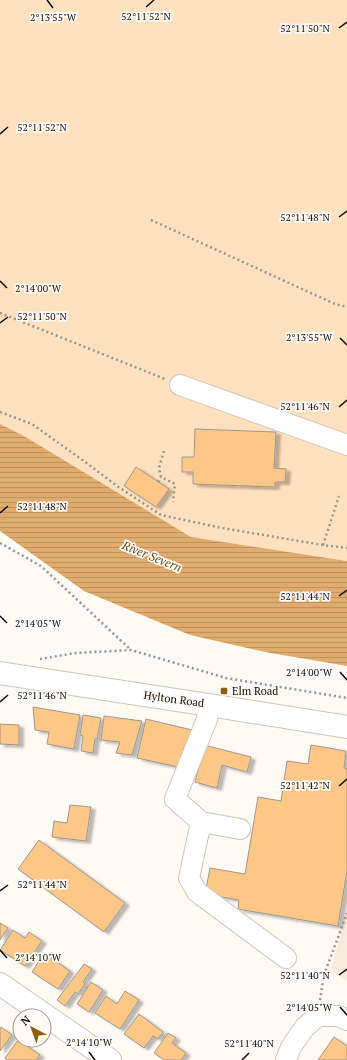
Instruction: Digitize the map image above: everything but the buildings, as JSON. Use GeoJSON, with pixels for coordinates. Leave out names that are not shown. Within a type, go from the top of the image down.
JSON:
{"type":"FeatureCollection","features":[{"type":"Feature","properties":{"kind":"main road","name":"Hylton Road"},"geometry":{"type":"LineString","coordinates":[[0,673],[347,727]]}},
{"type":"Feature","properties":{"kind":"main road"},"geometry":{"type":"LineString","coordinates":[[0,984],[110,1060]]}},
{"type":"Feature","properties":{"kind":"street"},"geometry":{"type":"LineString","coordinates":[[180,384],[347,445]]}},
{"type":"Feature","properties":{"kind":"street"},"geometry":{"type":"LineString","coordinates":[[209,705],[207,719],[175,799],[201,822],[240,830]]}},
{"type":"Feature","properties":{"kind":"street"},"geometry":{"type":"LineString","coordinates":[[201,822],[189,878],[197,892],[286,958]]}},
{"type":"Feature","properties":{"kind":"street"},"geometry":{"type":"LineString","coordinates":[[286,1060],[291,1047],[305,1027],[318,1016],[339,1016],[347,1020]]}},
{"type":"Feature","properties":{"kind":"path"},"geometry":{"type":"LineString","coordinates":[[151,220],[335,304],[347,307]]}},
{"type":"Feature","properties":{"kind":"path"},"geometry":{"type":"LineString","coordinates":[[0,313],[180,384]]}},
{"type":"Feature","properties":{"kind":"path"},"geometry":{"type":"LineString","coordinates":[[0,412],[32,424],[117,486],[161,515],[222,528],[347,548]]}},
{"type":"Feature","properties":{"kind":"path"},"geometry":{"type":"LineString","coordinates":[[158,482],[161,477],[159,468],[164,451]]}},
{"type":"Feature","properties":{"kind":"path"},"geometry":{"type":"LineString","coordinates":[[161,477],[175,484],[174,502]]}},
{"type":"Feature","properties":{"kind":"path"},"geometry":{"type":"LineString","coordinates":[[323,545],[339,496]]}},
{"type":"Feature","properties":{"kind":"path"},"geometry":{"type":"LineString","coordinates":[[0,543],[41,566],[131,650]]}},
{"type":"Feature","properties":{"kind":"path"},"geometry":{"type":"LineString","coordinates":[[38,660],[75,653],[131,650],[226,678],[347,698]]}},
{"type":"Feature","properties":{"kind":"path"},"geometry":{"type":"LineString","coordinates":[[318,1016],[324,975],[347,913]]}},
{"type":"Feature","properties":{"kind":"shaded area"},"geometry":{"type":"Polygon","coordinates":[[[0,0],[347,0],[347,561],[191,537],[24,436],[0,424],[0,0]]]}},
{"type":"Feature","properties":{"kind":"shaded area"},"geometry":{"type":"Polygon","coordinates":[[[347,910],[347,981],[331,970],[347,910]]]}},
{"type":"Feature","properties":{"kind":"water","name":"River Severn"},"geometry":{"type":"Polygon","coordinates":[[[0,424],[24,436],[191,537],[347,561],[347,666],[265,652],[190,635],[84,591],[0,531],[0,424]]]}},
{"type":"Feature","properties":{"kind":"place","name":"Elm Road"},"geometry":{"type":"Point","coordinates":[224,691]}}]}
